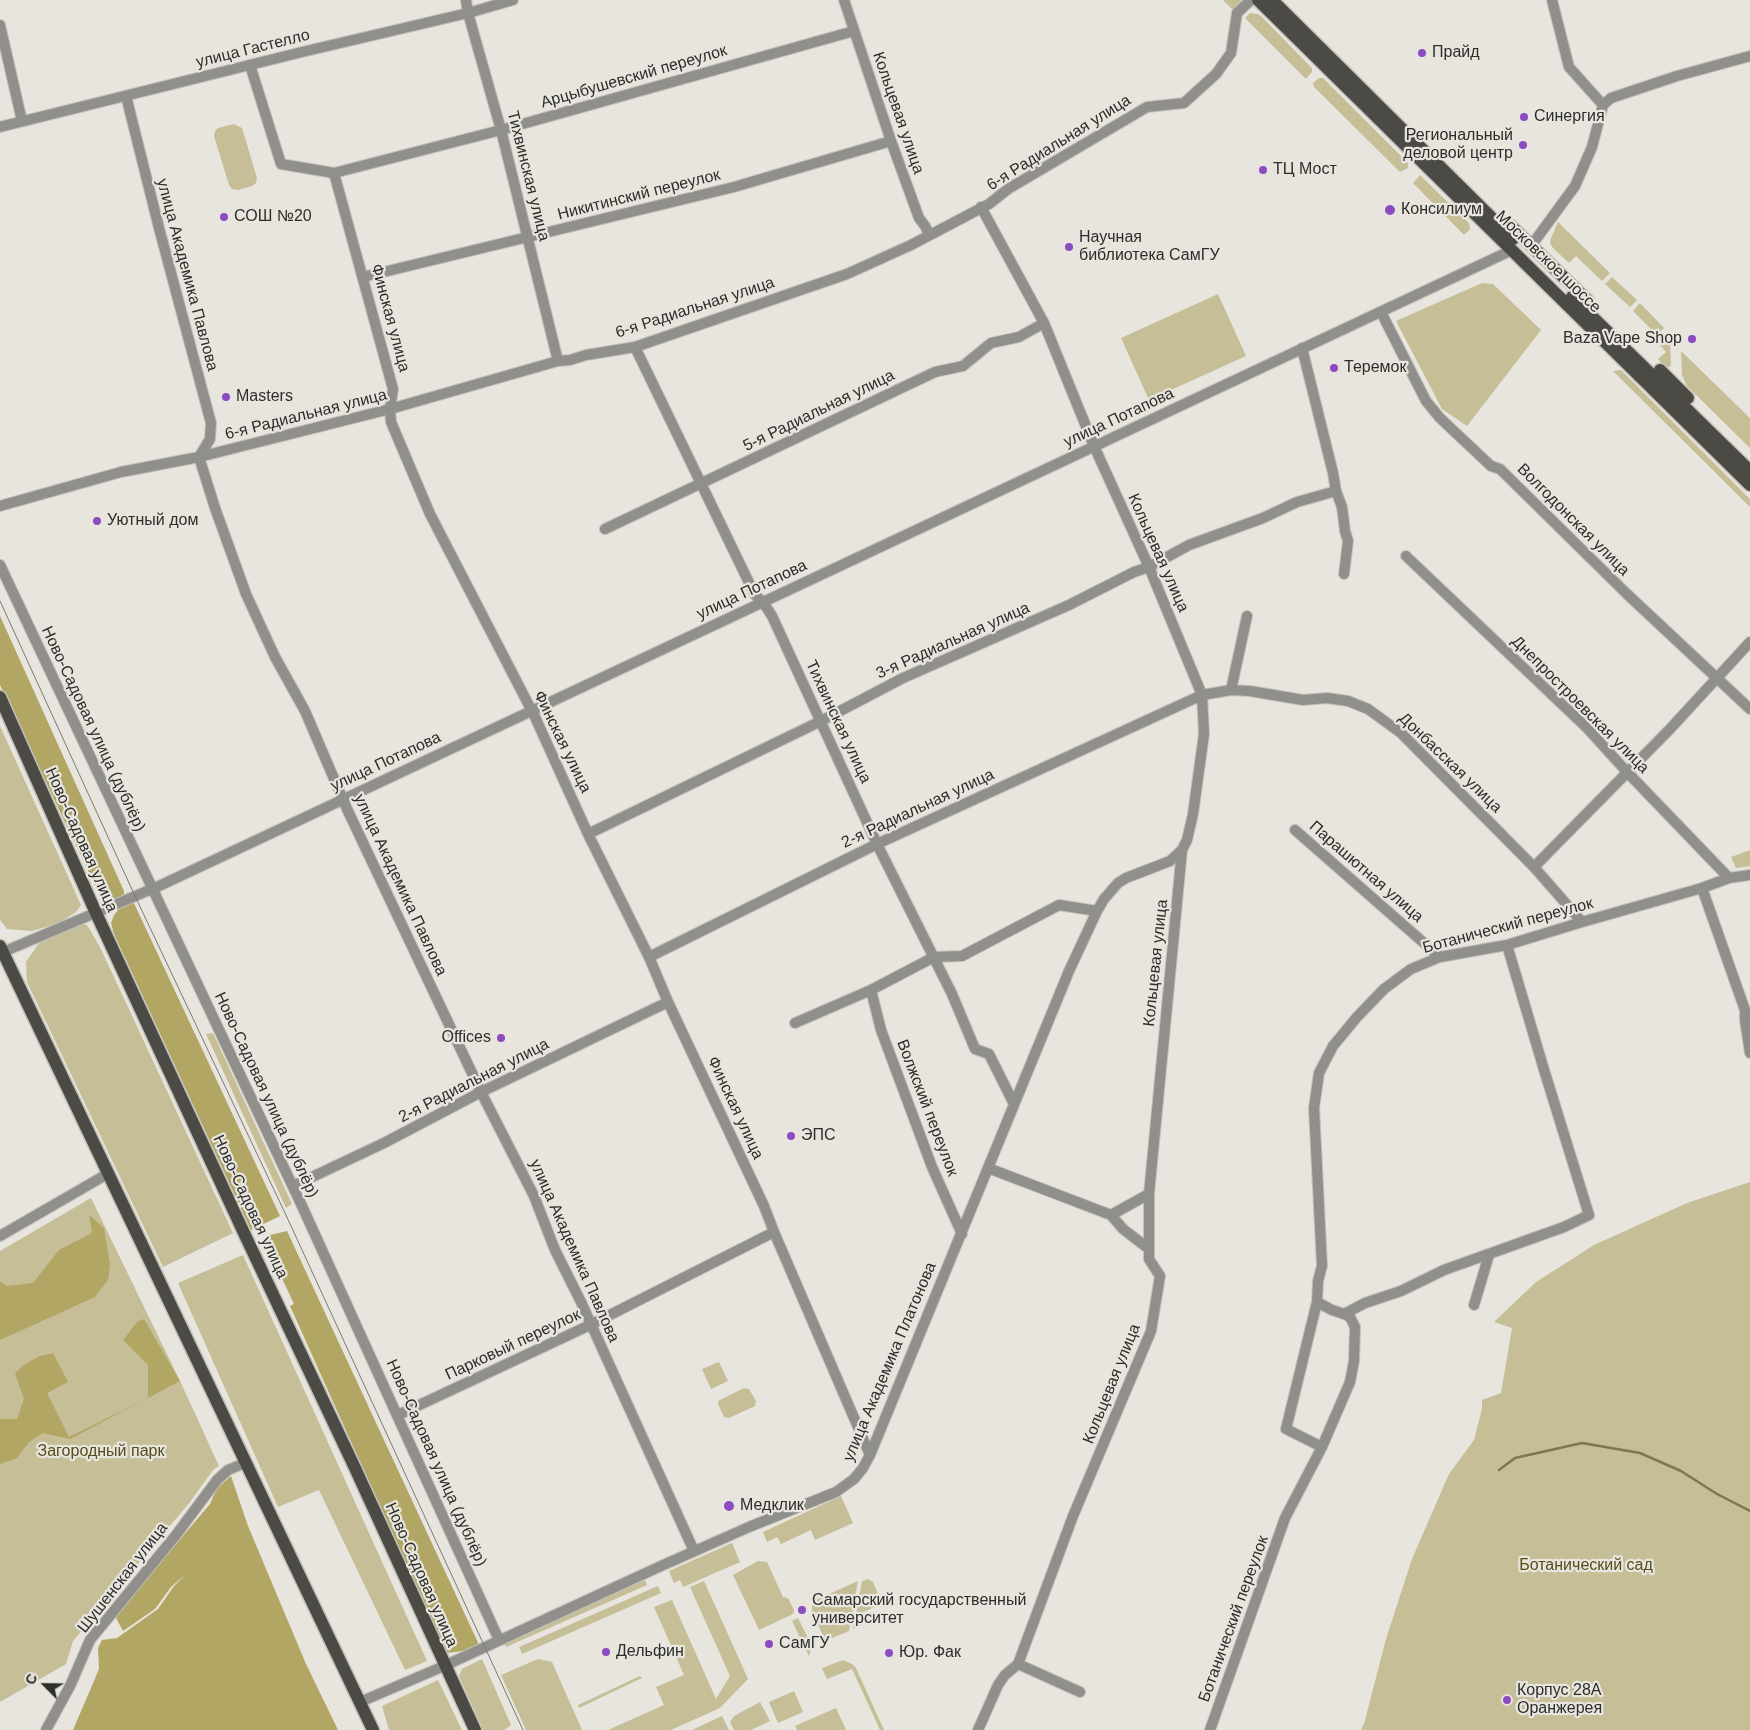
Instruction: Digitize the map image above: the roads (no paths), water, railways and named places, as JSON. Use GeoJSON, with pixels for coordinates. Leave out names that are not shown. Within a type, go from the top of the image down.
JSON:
{"type":"FeatureCollection","features":[{"type":"Feature","properties":{"kind":"main road","name":"Московское шоссе"},"geometry":{"type":"LineString","coordinates":[[1258,0],[1521,247],[1667,377],[1750,460]]}},
{"type":"Feature","properties":{"kind":"main road","name":"Московское шоссе"},"geometry":{"type":"LineString","coordinates":[[1272,0],[1750,472]]}},
{"type":"Feature","properties":{"kind":"main road","name":"Московское шоссе"},"geometry":{"type":"LineString","coordinates":[[1284,0],[1750,485]]}},
{"type":"Feature","properties":{"kind":"main road","name":"Ново-Садовая улица"},"geometry":{"type":"LineString","coordinates":[[0,697],[96,913],[247,1241],[356,1468],[444,1666],[475,1730]]}},
{"type":"Feature","properties":{"kind":"main road"},"geometry":{"type":"LineString","coordinates":[[2,949],[373,1730]]}},
{"type":"Feature","properties":{"kind":"street","name":"Тихвинская улица"},"geometry":{"type":"LineString","coordinates":[[466,0],[468,13],[502,130],[558,360]]}},
{"type":"Feature","properties":{"kind":"street","name":"улица Гастелло"},"geometry":{"type":"LineString","coordinates":[[0,127],[468,13],[513,0]]}},
{"type":"Feature","properties":{"kind":"street","name":"Кольцевая улица"},"geometry":{"type":"LineString","coordinates":[[844,0],[891,141],[919,218],[929,234]]}},
{"type":"Feature","properties":{"kind":"street","name":"6-я Радиальная улица"},"geometry":{"type":"LineString","coordinates":[[0,506],[121,472],[200,457],[390,409],[558,360],[570,360],[586,355],[635,347],[847,274],[911,245],[981,207],[1081,145],[1147,107],[1184,103],[1216,74],[1231,53],[1237,13],[1250,0]]}},
{"type":"Feature","properties":{"kind":"street"},"geometry":{"type":"LineString","coordinates":[[1552,0],[1569,67],[1603,105]]}},
{"type":"Feature","properties":{"kind":"street"},"geometry":{"type":"LineString","coordinates":[[0,25],[22,121]]}},
{"type":"Feature","properties":{"kind":"street","name":"Арцыбушевский переулок"},"geometry":{"type":"LineString","coordinates":[[334,174],[502,130],[854,31]]}},
{"type":"Feature","properties":{"kind":"street"},"geometry":{"type":"LineString","coordinates":[[1521,247],[1575,186],[1592,147],[1603,105],[1611,98],[1677,76],[1750,56]]}},
{"type":"Feature","properties":{"kind":"street"},"geometry":{"type":"LineString","coordinates":[[250,65],[281,164],[334,174]]}},
{"type":"Feature","properties":{"kind":"street","name":"улица Академика Павлова"},"geometry":{"type":"LineString","coordinates":[[126,96],[211,423],[210,439],[200,457],[215,508],[246,594],[275,657],[305,711],[342,799],[481,1092],[534,1196],[554,1250],[581,1302],[694,1551]]}},
{"type":"Feature","properties":{"kind":"street","name":"Никитинский переулок"},"geometry":{"type":"LineString","coordinates":[[363,277],[734,187],[891,141]]}},
{"type":"Feature","properties":{"kind":"street","name":"Финская улица"},"geometry":{"type":"LineString","coordinates":[[334,174],[393,389],[390,409],[391,422],[430,514],[531,711],[588,834],[650,957],[668,1002],[764,1206],[870,1455]]}},
{"type":"Feature","properties":{"kind":"street","name":"Кольцевая улица"},"geometry":{"type":"LineString","coordinates":[[978,1730],[998,1685],[1005,1675],[1018,1664],[1072,1516],[1151,1331],[1160,1276],[1149,1258],[1149,1194],[1182,850],[1187,840],[1193,814],[1204,734],[1202,695],[1149,567],[1094,446],[1044,323],[981,207]]}},
{"type":"Feature","properties":{"kind":"street","name":"улица Потапова"},"geometry":{"type":"LineString","coordinates":[[2,949],[96,913],[152,888],[1521,247]]}},
{"type":"Feature","properties":{"kind":"street","name":"Волгодонская улица"},"geometry":{"type":"LineString","coordinates":[[1381,312],[1426,401],[1440,418],[1491,466],[1500,469],[1627,594],[1750,709]]}},
{"type":"Feature","properties":{"kind":"street","name":"5-я Радиальная улица"},"geometry":{"type":"LineString","coordinates":[[605,529],[935,372],[964,366],[991,343],[1019,337],[1044,323]]}},
{"type":"Feature","properties":{"kind":"street","name":"Тихвинская улица"},"geometry":{"type":"LineString","coordinates":[[635,347],[755,595],[772,616],[877,844],[952,994],[975,1049],[989,1054],[1014,1104]]}},
{"type":"Feature","properties":{"kind":"street"},"geometry":{"type":"LineString","coordinates":[[1302,348],[1336,491],[1342,507],[1348,541],[1344,574]]}},
{"type":"Feature","properties":{"kind":"street","name":"3-я Радиальная улица"},"geometry":{"type":"LineString","coordinates":[[588,834],[821,721],[903,678],[1069,605],[1189,546],[1264,518],[1297,502],[1336,491]]}},
{"type":"Feature","properties":{"kind":"street","name":"Днепростроевская улица"},"geometry":{"type":"LineString","coordinates":[[1406,556],[1587,728],[1729,878]]}},
{"type":"Feature","properties":{"kind":"street","name":"Ново-Садовая улица (дублёр)"},"geometry":{"type":"LineString","coordinates":[[0,565],[293,1186],[499,1640]]}},
{"type":"Feature","properties":{"kind":"street"},"geometry":{"type":"LineString","coordinates":[[1231,690],[1247,616]]}},
{"type":"Feature","properties":{"kind":"street"},"geometry":{"type":"LineString","coordinates":[[1534,867],[1750,642]]}},
{"type":"Feature","properties":{"kind":"street","name":"Донбасская улица"},"geometry":{"type":"LineString","coordinates":[[1202,695],[1231,690],[1250,691],[1303,700],[1327,698],[1348,701],[1368,709],[1401,733],[1534,867],[1582,922]]}},
{"type":"Feature","properties":{"kind":"street","name":"2-я Радиальная улица"},"geometry":{"type":"LineString","coordinates":[[650,957],[877,844],[1202,695]]}},
{"type":"Feature","properties":{"kind":"street","name":"Парашютная улица"},"geometry":{"type":"LineString","coordinates":[[1295,830],[1440,957]]}},
{"type":"Feature","properties":{"kind":"street","name":"улица Академика Платонова"},"geometry":{"type":"LineString","coordinates":[[360,1702],[444,1666],[694,1551],[836,1492],[854,1479],[870,1455],[1069,971],[1097,911],[1104,899],[1118,883],[1170,861],[1182,850]]}},
{"type":"Feature","properties":{"kind":"street","name":"Ботанический переулок"},"geometry":{"type":"LineString","coordinates":[[1322,1447],[1286,1429],[1317,1302],[1318,1281],[1322,1266],[1314,1108],[1319,1073],[1333,1046],[1384,989],[1411,969],[1440,957],[1507,945],[1702,888],[1729,878],[1750,875]]}},
{"type":"Feature","properties":{"kind":"street"},"geometry":{"type":"LineString","coordinates":[[1702,888],[1745,1010],[1750,1053]]}},
{"type":"Feature","properties":{"kind":"street"},"geometry":{"type":"LineString","coordinates":[[795,1023],[871,990],[934,957],[962,956],[1059,905],[1097,911]]}},
{"type":"Feature","properties":{"kind":"street"},"geometry":{"type":"LineString","coordinates":[[1317,1302],[1344,1314],[1365,1303],[1401,1291],[1444,1270],[1564,1227],[1589,1215],[1507,945]]}},
{"type":"Feature","properties":{"kind":"street","name":"Волжский переулок"},"geometry":{"type":"LineString","coordinates":[[871,990],[881,1030],[932,1167],[962,1234]]}},
{"type":"Feature","properties":{"kind":"street","name":"2-я Радиальная улица"},"geometry":{"type":"LineString","coordinates":[[293,1186],[384,1143],[481,1092],[668,1002]]}},
{"type":"Feature","properties":{"kind":"street"},"geometry":{"type":"LineString","coordinates":[[988,1168],[1111,1216],[1123,1229],[1149,1249]]}},
{"type":"Feature","properties":{"kind":"street"},"geometry":{"type":"LineString","coordinates":[[0,1236],[110,1173]]}},
{"type":"Feature","properties":{"kind":"street"},"geometry":{"type":"LineString","coordinates":[[1111,1216],[1149,1194]]}},
{"type":"Feature","properties":{"kind":"street","name":"Парковый переулок"},"geometry":{"type":"LineString","coordinates":[[398,1415],[590,1325],[774,1232]]}},
{"type":"Feature","properties":{"kind":"street"},"geometry":{"type":"LineString","coordinates":[[1474,1305],[1489,1255]]}},
{"type":"Feature","properties":{"kind":"street","name":"Ботанический переулок"},"geometry":{"type":"LineString","coordinates":[[1210,1730],[1285,1518],[1322,1447],[1350,1382],[1354,1361],[1354,1327],[1350,1317],[1344,1314]]}},
{"type":"Feature","properties":{"kind":"street","name":"Шушенская улица"},"geometry":{"type":"LineString","coordinates":[[46,1730],[70,1686],[90,1640],[176,1535],[217,1480],[228,1470],[245,1462]]}},
{"type":"Feature","properties":{"kind":"street"},"geometry":{"type":"LineString","coordinates":[[1018,1664],[1080,1692]]}},
{"type":"Feature","properties":{"kind":"waterway"},"geometry":{"type":"LineString","coordinates":[[1499,1470],[1515,1458],[1582,1443],[1640,1453],[1681,1471],[1717,1494],[1750,1511]]}},
{"type":"Feature","properties":{"kind":"tram line"},"geometry":{"type":"LineString","coordinates":[[0,601],[135,896],[285,1213],[523,1730]]}},
{"type":"Feature","properties":{"kind":"place","name":"Прайд"},"geometry":{"type":"Point","coordinates":[1422,53]}},
{"type":"Feature","properties":{"kind":"place","name":"Синергия"},"geometry":{"type":"Point","coordinates":[1524,117]}},
{"type":"Feature","properties":{"kind":"place","name":"Региональный деловой центр"},"geometry":{"type":"Point","coordinates":[1523,145]}},
{"type":"Feature","properties":{"kind":"place","name":"ТЦ Мост"},"geometry":{"type":"Point","coordinates":[1263,170]}},
{"type":"Feature","properties":{"kind":"place","name":"Консилиум"},"geometry":{"type":"Point","coordinates":[1390,210]}},
{"type":"Feature","properties":{"kind":"place","name":"СОШ №20"},"geometry":{"type":"Point","coordinates":[224,217]}},
{"type":"Feature","properties":{"kind":"place","name":"Научная библиотека СамГУ"},"geometry":{"type":"Point","coordinates":[1069,247]}},
{"type":"Feature","properties":{"kind":"place","name":"Baza Vape Shop"},"geometry":{"type":"Point","coordinates":[1692,339]}},
{"type":"Feature","properties":{"kind":"place","name":"Теремок"},"geometry":{"type":"Point","coordinates":[1334,368]}},
{"type":"Feature","properties":{"kind":"place","name":"Masters"},"geometry":{"type":"Point","coordinates":[226,397]}},
{"type":"Feature","properties":{"kind":"place","name":"Уютный дом"},"geometry":{"type":"Point","coordinates":[97,521]}},
{"type":"Feature","properties":{"kind":"place","name":"Offices"},"geometry":{"type":"Point","coordinates":[501,1038]}},
{"type":"Feature","properties":{"kind":"place","name":"ЭПС"},"geometry":{"type":"Point","coordinates":[791,1136]}},
{"type":"Feature","properties":{"kind":"place","name":"Медклик"},"geometry":{"type":"Point","coordinates":[729,1506]}},
{"type":"Feature","properties":{"kind":"place","name":"Самарский государственный университет"},"geometry":{"type":"Point","coordinates":[802,1610]}},
{"type":"Feature","properties":{"kind":"place","name":"СамГУ"},"geometry":{"type":"Point","coordinates":[769,1644]}},
{"type":"Feature","properties":{"kind":"place","name":"Дельфин"},"geometry":{"type":"Point","coordinates":[606,1652]}},
{"type":"Feature","properties":{"kind":"place","name":"Юр. Фак"},"geometry":{"type":"Point","coordinates":[889,1653]}},
{"type":"Feature","properties":{"kind":"place","name":"Корпус 28А Оранжерея"},"geometry":{"type":"Point","coordinates":[1507,1700]}},
{"type":"Feature","properties":{"kind":"park label","name":"Загородный парк"},"geometry":{"type":"Point","coordinates":[101,1452]}},
{"type":"Feature","properties":{"kind":"park label","name":"Ботанический сад"},"geometry":{"type":"Point","coordinates":[1586,1566]}}]}
